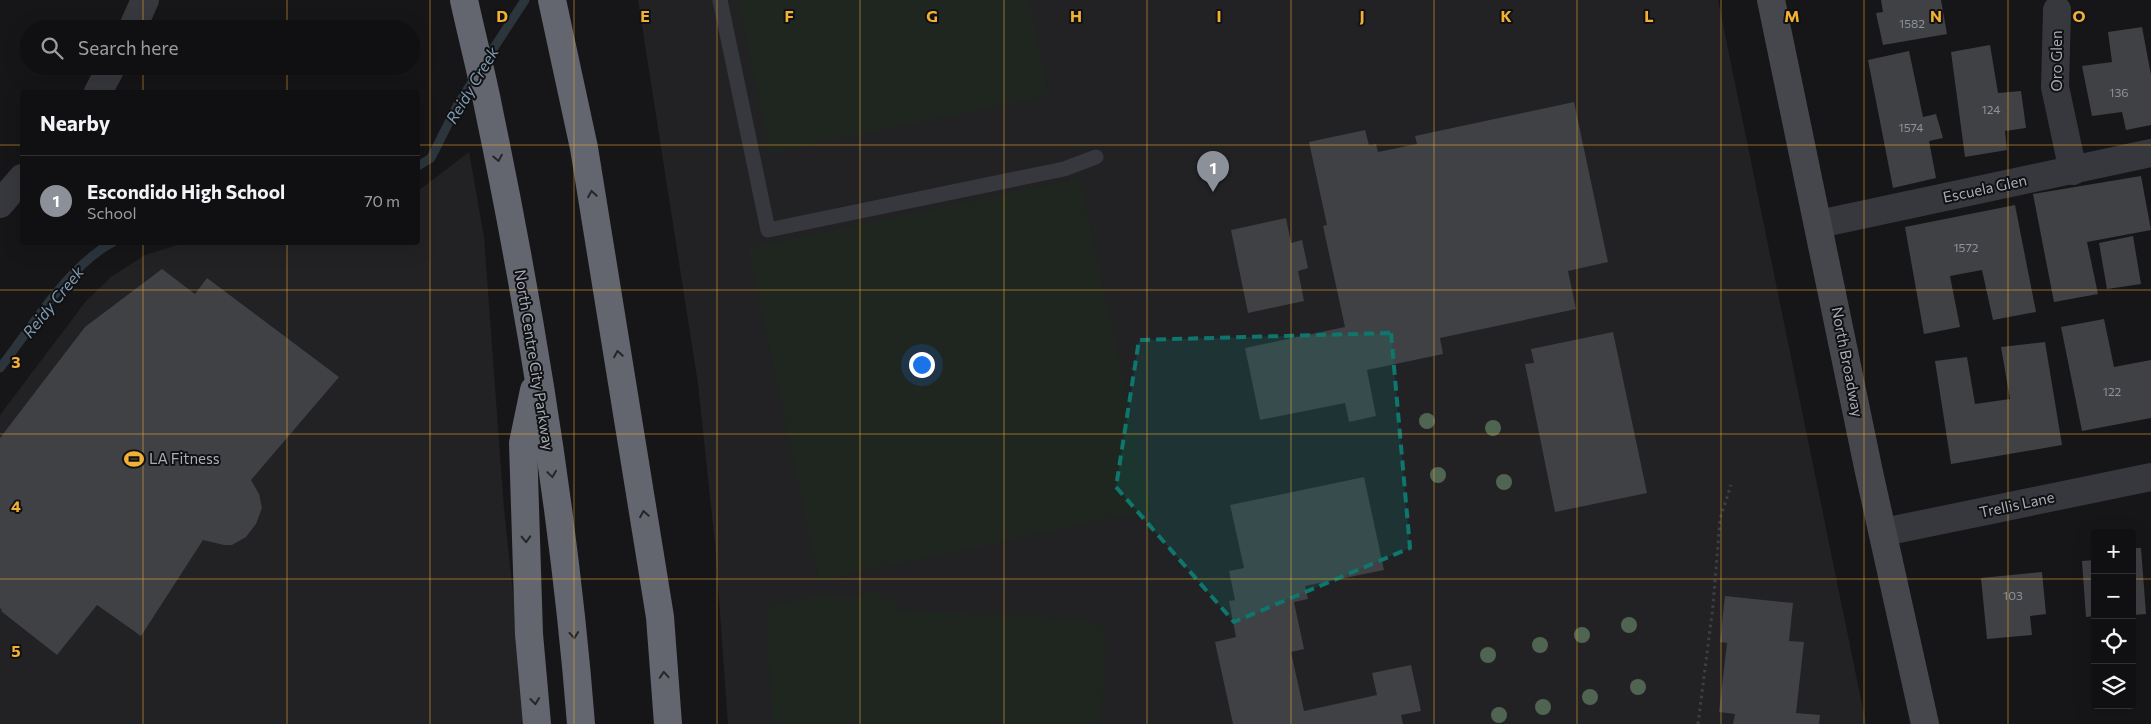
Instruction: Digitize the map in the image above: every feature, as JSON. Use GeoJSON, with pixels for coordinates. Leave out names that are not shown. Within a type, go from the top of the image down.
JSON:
{"type":"FeatureCollection","features":[{"type":"Feature","properties":{"kind":"highway","name":"North Centre City Parkway"},"geometry":{"type":"LineString","coordinates":[[465,4],[489,110],[538,369],[574,629],[581,724]]}},
{"type":"Feature","properties":{"kind":"highway"},"geometry":{"type":"LineString","coordinates":[[556,13],[584,148],[660,617],[668,724]]}},
{"type":"Feature","properties":{"kind":"highway"},"geometry":{"type":"LineString","coordinates":[[537,724],[529,634],[523,443],[538,369]]}},
{"type":"Feature","properties":{"kind":"main road","name":"North Broadway"},"geometry":{"type":"LineString","coordinates":[[1771,0],[1869,472],[1884,532],[1925,724]]}},
{"type":"Feature","properties":{"kind":"street"},"geometry":{"type":"LineString","coordinates":[[136,20],[145,0]]}},
{"type":"Feature","properties":{"kind":"street","name":"Oro Glen"},"geometry":{"type":"LineString","coordinates":[[2058,10],[2055,87],[2073,170]]}},
{"type":"Feature","properties":{"kind":"street"},"geometry":{"type":"LineString","coordinates":[[99,90],[107,75]]}},
{"type":"Feature","properties":{"kind":"street","name":"Escuela Glen"},"geometry":{"type":"LineString","coordinates":[[1819,224],[2151,153]]}},
{"type":"Feature","properties":{"kind":"street"},"geometry":{"type":"LineString","coordinates":[[0,204],[20,180]]}},
{"type":"Feature","properties":{"kind":"street","name":"Trellis Lane"},"geometry":{"type":"LineString","coordinates":[[1884,532],[2151,477]]}},
{"type":"Feature","properties":{"kind":"lane"},"geometry":{"type":"LineString","coordinates":[[720,0],[768,230],[1064,169],[1096,158]]}},
{"type":"Feature","properties":{"kind":"path"},"geometry":{"type":"LineString","coordinates":[[1698,724],[1713,606],[1720,519],[1731,485]]}},
{"type":"Feature","properties":{"kind":"highlighted area"},"geometry":{"type":"Polygon","coordinates":[[[1391,333],[1410,548],[1234,622],[1116,487],[1139,340],[1391,333]]]}},
{"type":"Feature","properties":{"kind":"shaded area"},"geometry":{"type":"Polygon","coordinates":[[[638,0],[1718,0],[1866,724],[728,724],[715,544],[698,384],[638,0]]]}},
{"type":"Feature","properties":{"kind":"shaded area"},"geometry":{"type":"Polygon","coordinates":[[[738,0],[1029,0],[1049,96],[770,153],[738,0]]]}},
{"type":"Feature","properties":{"kind":"shaded area"},"geometry":{"type":"Polygon","coordinates":[[[469,152],[484,237],[504,509],[527,724],[0,724],[0,415],[86,301],[111,277],[145,255],[178,245],[420,245],[420,189],[469,152]]]}},
{"type":"Feature","properties":{"kind":"shaded area"},"geometry":{"type":"Polygon","coordinates":[[[1080,178],[1151,510],[819,581],[748,248],[1080,178]]]}},
{"type":"Feature","properties":{"kind":"shaded area"},"geometry":{"type":"Polygon","coordinates":[[[879,590],[882,601],[897,600],[898,610],[1090,619],[1107,635],[1101,724],[773,724],[766,620],[769,608],[775,604],[828,593],[838,597],[850,597],[879,590]]]}},
{"type":"Feature","properties":{"kind":"building"},"geometry":{"type":"Polygon","coordinates":[[[1881,0],[1941,0],[1947,34],[1883,45],[1876,13],[1883,12],[1881,0]]]}},
{"type":"Feature","properties":{"kind":"building"},"geometry":{"type":"Polygon","coordinates":[[[2142,27],[2151,75],[2151,125],[2126,130],[2122,112],[2092,116],[2082,66],[2112,62],[2108,32],[2142,27]]]}},
{"type":"Feature","properties":{"kind":"building"},"geometry":{"type":"Polygon","coordinates":[[[1990,45],[1998,93],[2021,91],[2026,128],[2005,131],[2007,150],[1965,157],[1951,52],[1990,45]]]}},
{"type":"Feature","properties":{"kind":"building"},"geometry":{"type":"Polygon","coordinates":[[[1909,51],[1923,117],[1936,114],[1943,138],[1929,141],[1936,178],[1893,188],[1868,60],[1909,51]]]}},
{"type":"Feature","properties":{"kind":"building"},"geometry":{"type":"Polygon","coordinates":[[[1574,102],[1608,262],[1568,271],[1576,309],[1440,338],[1443,354],[1367,370],[1376,416],[1349,422],[1345,403],[1260,420],[1245,348],[1345,327],[1323,226],[1327,225],[1309,142],[1365,130],[1369,145],[1376,144],[1378,152],[1417,144],[1415,136],[1574,102]]]}},
{"type":"Feature","properties":{"kind":"building"},"geometry":{"type":"Polygon","coordinates":[[[2141,176],[2151,230],[2087,242],[2098,294],[2054,302],[2033,194],[2141,176]]]}},
{"type":"Feature","properties":{"kind":"building"},"geometry":{"type":"Polygon","coordinates":[[[2015,205],[2036,312],[1993,320],[1982,270],[1950,276],[1960,327],[1924,334],[1905,227],[2015,205]]]}},
{"type":"Feature","properties":{"kind":"building"},"geometry":{"type":"Polygon","coordinates":[[[1286,218],[1291,243],[1302,240],[1308,268],[1298,271],[1304,301],[1248,313],[1231,230],[1286,218]]]}},
{"type":"Feature","properties":{"kind":"building"},"geometry":{"type":"Polygon","coordinates":[[[2133,236],[2141,284],[2107,289],[2099,243],[2133,236]]]}},
{"type":"Feature","properties":{"kind":"building","name":"LA Fitness"},"geometry":{"type":"Polygon","coordinates":[[[162,269],[195,294],[207,278],[339,377],[251,480],[259,494],[262,508],[256,524],[246,537],[232,545],[203,540],[141,636],[97,605],[57,655],[1,611],[0,608],[0,438],[85,327],[162,269]]]}},
{"type":"Feature","properties":{"kind":"building"},"geometry":{"type":"Polygon","coordinates":[[[2104,319],[2114,367],[2151,360],[2151,418],[2082,431],[2061,327],[2104,319]]]}},
{"type":"Feature","properties":{"kind":"building"},"geometry":{"type":"Polygon","coordinates":[[[1613,332],[1647,493],[1555,512],[1525,364],[1534,363],[1531,349],[1613,332]]]}},
{"type":"Feature","properties":{"kind":"building"},"geometry":{"type":"Polygon","coordinates":[[[2045,342],[2062,445],[1951,464],[1935,361],[1967,357],[1975,404],[2010,399],[2001,347],[2045,342]]]}},
{"type":"Feature","properties":{"kind":"building"},"geometry":{"type":"Polygon","coordinates":[[[1364,477],[1384,570],[1305,586],[1308,599],[1294,602],[1304,649],[1291,652],[1304,711],[1377,695],[1372,673],[1411,665],[1421,711],[1401,715],[1403,724],[1233,724],[1215,642],[1236,637],[1229,601],[1235,600],[1229,571],[1244,568],[1230,505],[1364,477]]]}},
{"type":"Feature","properties":{"kind":"building"},"geometry":{"type":"Polygon","coordinates":[[[2136,548],[2141,548],[2146,614],[2136,615],[2136,548]]]}},
{"type":"Feature","properties":{"kind":"building"},"geometry":{"type":"Polygon","coordinates":[[[2091,560],[2091,616],[2086,617],[2082,561],[2091,560]]]}},
{"type":"Feature","properties":{"kind":"building"},"geometry":{"type":"Polygon","coordinates":[[[2042,572],[2046,614],[2030,616],[2032,635],[1987,639],[1981,578],[2042,572]]]}},
{"type":"Feature","properties":{"kind":"building"},"geometry":{"type":"Polygon","coordinates":[[[1725,596],[1793,603],[1789,641],[1804,642],[1796,713],[1820,715],[1819,724],[1733,724],[1735,714],[1719,712],[1727,643],[1720,642],[1725,596]]]}},
{"type":"Feature","properties":{"kind":"waterway","name":"Reidy Creek"},"geometry":{"type":"LineString","coordinates":[[484,63],[525,0]]}},
{"type":"Feature","properties":{"kind":"waterway","name":"Reidy Creek"},"geometry":{"type":"LineString","coordinates":[[420,165],[431,158],[458,104],[476,76]]}},
{"type":"Feature","properties":{"kind":"waterway","name":"Reidy Creek"},"geometry":{"type":"LineString","coordinates":[[0,368],[65,282],[80,266],[108,245]]}},
{"type":"Feature","properties":{"kind":"place","name":"Escondido High School"},"geometry":{"type":"Point","coordinates":[1213,192]}},
{"type":"Feature","properties":{"kind":"place","name":"LA Fitness"},"geometry":{"type":"Point","coordinates":[134,459]}}]}
